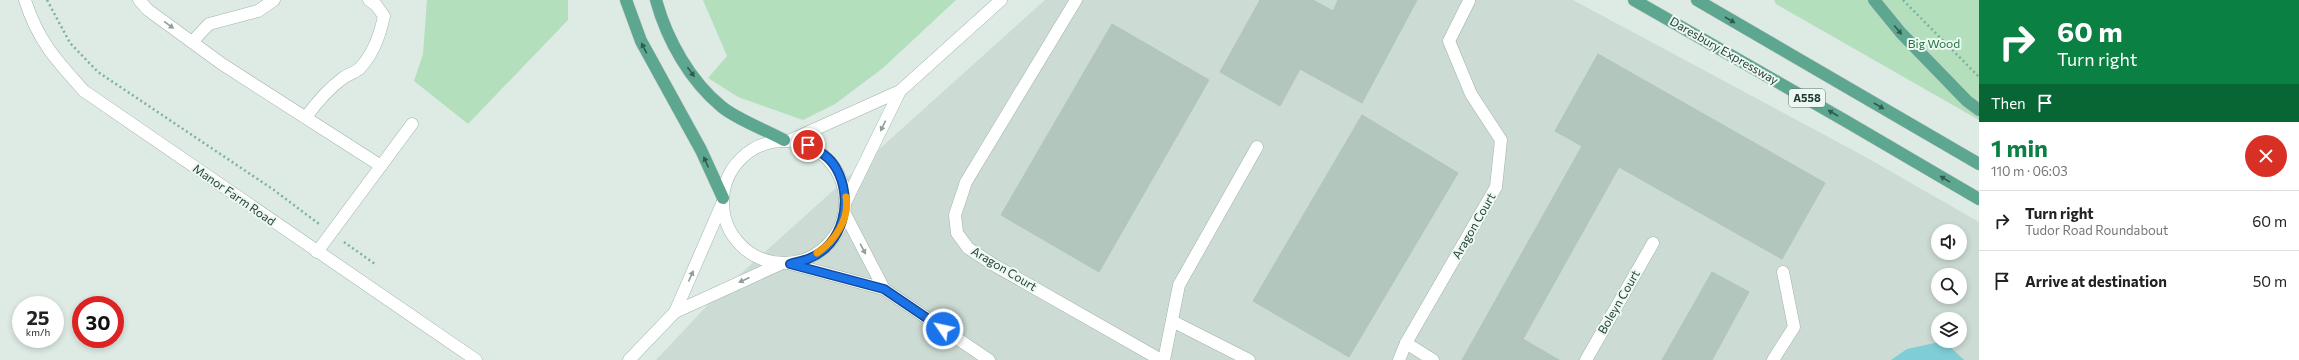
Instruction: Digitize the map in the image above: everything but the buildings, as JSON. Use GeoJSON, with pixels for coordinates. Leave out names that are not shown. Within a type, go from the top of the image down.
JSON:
{"type":"FeatureCollection","features":[{"type":"Feature","properties":{"kind":"main road"},"geometry":{"type":"LineString","coordinates":[[626,0],[641,41],[701,150],[722,201]]}},
{"type":"Feature","properties":{"kind":"main road"},"geometry":{"type":"LineString","coordinates":[[656,0],[660,14],[678,54],[703,89],[723,108],[788,140]]}},
{"type":"Feature","properties":{"kind":"main road","name":"Daresbury Expressway"},"geometry":{"type":"LineString","coordinates":[[1634,0],[1979,199]]}},
{"type":"Feature","properties":{"kind":"main road","name":"A558"},"geometry":{"type":"LineString","coordinates":[[1696,0],[1979,164]]}},
{"type":"Feature","properties":{"kind":"main road"},"geometry":{"type":"LineString","coordinates":[[1874,0],[1901,33],[1967,101],[1979,110]]}},
{"type":"Feature","properties":{"kind":"street","name":"Manor Farm Road"},"geometry":{"type":"LineString","coordinates":[[25,0],[32,21],[52,57],[84,91],[476,360]]}},
{"type":"Feature","properties":{"kind":"street"},"geometry":{"type":"LineString","coordinates":[[139,0],[148,10],[222,64],[382,166]]}},
{"type":"Feature","properties":{"kind":"street"},"geometry":{"type":"LineString","coordinates":[[192,42],[209,24],[258,11],[274,0]]}},
{"type":"Feature","properties":{"kind":"street"},"geometry":{"type":"LineString","coordinates":[[306,117],[318,101],[330,89],[358,69],[374,48],[384,16],[376,5],[369,0]]}},
{"type":"Feature","properties":{"kind":"street"},"geometry":{"type":"LineString","coordinates":[[629,360],[675,312],[722,201],[726,180],[732,169],[749,151],[766,143],[788,140],[900,91],[1002,0]]}},
{"type":"Feature","properties":{"kind":"street","name":"Aragon Court"},"geometry":{"type":"LineString","coordinates":[[1076,0],[966,182],[955,215],[957,233],[968,248],[994,265],[1162,360],[1172,321],[1179,284],[1257,147]]}},
{"type":"Feature","properties":{"kind":"street","name":"Aragon Court"},"geometry":{"type":"LineString","coordinates":[[1399,360],[1406,343],[1496,187],[1501,140],[1470,94],[1449,41],[1469,1]]}},
{"type":"Feature","properties":{"kind":"street"},"geometry":{"type":"LineString","coordinates":[[846,201],[900,91]]}},
{"type":"Feature","properties":{"kind":"street"},"geometry":{"type":"LineString","coordinates":[[317,252],[412,124]]}},
{"type":"Feature","properties":{"kind":"street"},"geometry":{"type":"LineString","coordinates":[[675,312],[785,264],[809,259],[826,248],[838,233],[845,214],[846,201],[843,183],[832,163],[823,154],[808,145],[788,140]]}},
{"type":"Feature","properties":{"kind":"street"},"geometry":{"type":"LineString","coordinates":[[722,201],[726,222],[734,238],[746,251],[762,260],[785,264],[884,289],[989,360]]}},
{"type":"Feature","properties":{"kind":"street"},"geometry":{"type":"LineString","coordinates":[[845,214],[884,289]]}},
{"type":"Feature","properties":{"kind":"street","name":"Boleyn Court"},"geometry":{"type":"LineString","coordinates":[[1586,360],[1653,243]]}},
{"type":"Feature","properties":{"kind":"street"},"geometry":{"type":"LineString","coordinates":[[1773,360],[1794,327],[1783,272]]}},
{"type":"Feature","properties":{"kind":"street"},"geometry":{"type":"LineString","coordinates":[[1172,321],[1249,360]]}},
{"type":"Feature","properties":{"kind":"street"},"geometry":{"type":"LineString","coordinates":[[1406,343],[1433,360]]}},
{"type":"Feature","properties":{"kind":"path"},"geometry":{"type":"LineString","coordinates":[[47,0],[70,43],[98,72],[274,190],[320,225]]}},
{"type":"Feature","properties":{"kind":"path"},"geometry":{"type":"LineString","coordinates":[[1903,0],[1979,76]]}},
{"type":"Feature","properties":{"kind":"path"},"geometry":{"type":"LineString","coordinates":[[338,238],[375,264]]}},
{"type":"Feature","properties":{"kind":"shaded area"},"geometry":{"type":"Polygon","coordinates":[[[1045,0],[1573,0],[1862,155],[1979,222],[1979,360],[656,360],[717,295],[1045,0]]]}},
{"type":"Feature","properties":{"kind":"green space"},"geometry":{"type":"Polygon","coordinates":[[[427,0],[568,0],[568,20],[468,124],[414,81],[423,54],[427,0]]]}},
{"type":"Feature","properties":{"kind":"green space"},"geometry":{"type":"Polygon","coordinates":[[[703,0],[956,0],[883,68],[835,104],[803,120],[738,97],[708,78],[727,56],[703,0]]]}},
{"type":"Feature","properties":{"kind":"green space","name":"Big Wood"},"geometry":{"type":"Polygon","coordinates":[[[1774,0],[1979,0],[1979,120],[1776,4],[1774,0]]]}},
{"type":"Feature","properties":{"kind":"water"},"geometry":{"type":"Polygon","coordinates":[[[1931,344],[1931,348],[1951,348],[1964,360],[1891,360],[1907,349],[1931,344]]]}},
{"type":"Feature","properties":{"kind":"slow traffic"},"geometry":{"type":"LineString","coordinates":[[817,253],[826,248],[838,233],[845,214],[846,197]]}},
{"type":"Feature","properties":{"kind":"route"},"geometry":{"type":"LineString","coordinates":[[808,145],[823,154],[836,167],[843,183],[846,201],[845,214],[838,233],[826,248],[809,259],[790,264],[884,289],[943,329]]}}]}
